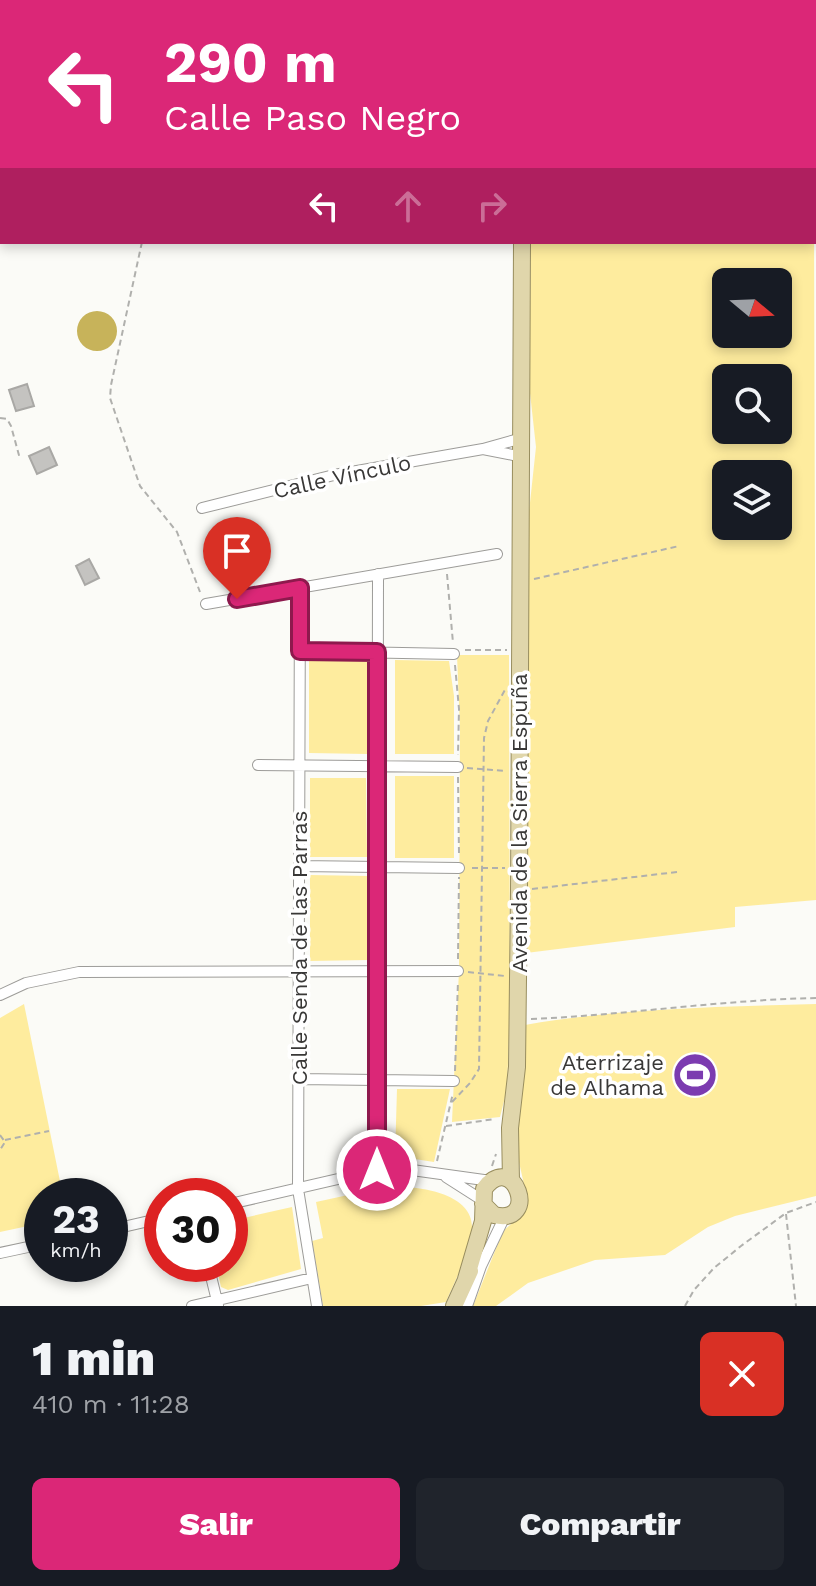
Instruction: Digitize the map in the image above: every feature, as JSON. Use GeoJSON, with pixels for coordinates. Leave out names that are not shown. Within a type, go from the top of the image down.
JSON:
{"type":"FeatureCollection","features":[{"type":"Feature","properties":{"kind":"main road","name":"Avenida de la Sierra Espuña"},"geometry":{"type":"LineString","coordinates":[[490,1178],[517,1067],[522,244]]}},
{"type":"Feature","properties":{"kind":"main road","name":"Avenida de la Sierra Espuña"},"geometry":{"type":"LineString","coordinates":[[522,438],[530,440],[531,461],[522,517]]}},
{"type":"Feature","properties":{"kind":"main road","name":"Avenida de la Sierra Espuña"},"geometry":{"type":"LineString","coordinates":[[505,1123],[511,1181]]}},
{"type":"Feature","properties":{"kind":"main road"},"geometry":{"type":"LineString","coordinates":[[454,1306],[502,1216],[516,1209],[521,1197],[511,1181],[490,1178],[484,1189],[483,1221],[466,1279]]}},
{"type":"Feature","properties":{"kind":"main road"},"geometry":{"type":"LineString","coordinates":[[483,1202],[489,1212],[502,1216]]}},
{"type":"Feature","properties":{"kind":"street","name":"Calle Vínculo"},"geometry":{"type":"LineString","coordinates":[[202,508],[334,475],[483,449],[522,438]]}},
{"type":"Feature","properties":{"kind":"street","name":"Calle Vínculo"},"geometry":{"type":"LineString","coordinates":[[483,449],[523,457]]}},
{"type":"Feature","properties":{"kind":"street"},"geometry":{"type":"LineString","coordinates":[[206,604],[497,554]]}},
{"type":"Feature","properties":{"kind":"street"},"geometry":{"type":"LineString","coordinates":[[377,1170],[378,574]]}},
{"type":"Feature","properties":{"kind":"street","name":"Calle Senda de las Parras"},"geometry":{"type":"LineString","coordinates":[[300,588],[298,1189],[317,1306]]}},
{"type":"Feature","properties":{"kind":"street"},"geometry":{"type":"LineString","coordinates":[[300,651],[454,654]]}},
{"type":"Feature","properties":{"kind":"street"},"geometry":{"type":"LineString","coordinates":[[258,765],[458,767]]}},
{"type":"Feature","properties":{"kind":"street"},"geometry":{"type":"LineString","coordinates":[[299,866],[459,868]]}},
{"type":"Feature","properties":{"kind":"street"},"geometry":{"type":"LineString","coordinates":[[0,995],[26,983],[79,972],[458,971]]}},
{"type":"Feature","properties":{"kind":"street"},"geometry":{"type":"LineString","coordinates":[[299,1079],[454,1081]]}},
{"type":"Feature","properties":{"kind":"street"},"geometry":{"type":"LineString","coordinates":[[248,1200],[377,1170],[405,1169],[490,1178]]}},
{"type":"Feature","properties":{"kind":"street"},"geometry":{"type":"LineString","coordinates":[[439,1175],[483,1202]]}},
{"type":"Feature","properties":{"kind":"street"},"geometry":{"type":"LineString","coordinates":[[467,1306],[502,1216]]}},
{"type":"Feature","properties":{"kind":"street"},"geometry":{"type":"LineString","coordinates":[[0,1253],[24,1248]]}},
{"type":"Feature","properties":{"kind":"street"},"geometry":{"type":"LineString","coordinates":[[192,1306],[218,1303],[312,1278]]}},
{"type":"Feature","properties":{"kind":"street"},"geometry":{"type":"LineString","coordinates":[[213,1282],[218,1303]]}},
{"type":"Feature","properties":{"kind":"path"},"geometry":{"type":"LineString","coordinates":[[142,244],[110,398],[140,486],[177,532],[206,604]]}},
{"type":"Feature","properties":{"kind":"path"},"geometry":{"type":"LineString","coordinates":[[0,418],[7,419],[11,426],[20,459]]}},
{"type":"Feature","properties":{"kind":"path"},"geometry":{"type":"LineString","coordinates":[[521,581],[552,577],[679,546]]}},
{"type":"Feature","properties":{"kind":"path"},"geometry":{"type":"LineString","coordinates":[[447,571],[454,650],[512,650]]}},
{"type":"Feature","properties":{"kind":"path"},"geometry":{"type":"LineString","coordinates":[[439,1175],[454,1081],[458,971],[459,709],[454,654]]}},
{"type":"Feature","properties":{"kind":"path"},"geometry":{"type":"LineString","coordinates":[[451,1103],[479,1069],[484,738],[488,721],[512,680]]}},
{"type":"Feature","properties":{"kind":"path"},"geometry":{"type":"LineString","coordinates":[[458,767],[511,771]]}},
{"type":"Feature","properties":{"kind":"path"},"geometry":{"type":"LineString","coordinates":[[459,868],[512,868]]}},
{"type":"Feature","properties":{"kind":"path"},"geometry":{"type":"LineString","coordinates":[[519,891],[677,872]]}},
{"type":"Feature","properties":{"kind":"path"},"geometry":{"type":"LineString","coordinates":[[458,971],[512,977]]}},
{"type":"Feature","properties":{"kind":"path"},"geometry":{"type":"LineString","coordinates":[[525,1020],[744,1000],[816,998]]}},
{"type":"Feature","properties":{"kind":"path"},"geometry":{"type":"LineString","coordinates":[[446,1126],[505,1123]]}},
{"type":"Feature","properties":{"kind":"path"},"geometry":{"type":"LineString","coordinates":[[5,1140],[49,1131]]}},
{"type":"Feature","properties":{"kind":"path"},"geometry":{"type":"LineString","coordinates":[[0,1135],[5,1140]]}},
{"type":"Feature","properties":{"kind":"path"},"geometry":{"type":"LineString","coordinates":[[0,1150],[5,1140]]}},
{"type":"Feature","properties":{"kind":"path"},"geometry":{"type":"LineString","coordinates":[[490,1178],[497,1151]]}},
{"type":"Feature","properties":{"kind":"path"},"geometry":{"type":"LineString","coordinates":[[685,1306],[694,1290],[714,1268],[786,1213],[816,1202]]}},
{"type":"Feature","properties":{"kind":"path"},"geometry":{"type":"LineString","coordinates":[[786,1213],[796,1306]]}},
{"type":"Feature","properties":{"kind":"shaded area"},"geometry":{"type":"Polygon","coordinates":[[[531,244],[814,244],[816,900],[735,907],[735,927],[526,953],[528,521],[536,447],[529,384],[531,244]]]}},
{"type":"Feature","properties":{"kind":"shaded area"},"geometry":{"type":"Polygon","coordinates":[[[97,311],[111,317],[117,331],[111,345],[97,351],[83,345],[77,331],[83,317],[97,311]]]}},
{"type":"Feature","properties":{"kind":"shaded area"},"geometry":{"type":"Polygon","coordinates":[[[457,655],[509,655],[510,1010],[507,1089],[500,1117],[452,1122],[459,970],[460,729],[457,655]]]}},
{"type":"Feature","properties":{"kind":"shaded area"},"geometry":{"type":"Polygon","coordinates":[[[395,660],[449,661],[454,696],[454,754],[395,754],[395,660]]]}},
{"type":"Feature","properties":{"kind":"shaded area"},"geometry":{"type":"Polygon","coordinates":[[[309,661],[368,661],[367,754],[309,753],[309,661]]]}},
{"type":"Feature","properties":{"kind":"shaded area"},"geometry":{"type":"Polygon","coordinates":[[[395,776],[454,776],[454,858],[395,858],[395,776]]]}},
{"type":"Feature","properties":{"kind":"shaded area"},"geometry":{"type":"Polygon","coordinates":[[[310,778],[366,778],[367,857],[310,857],[310,778]]]}},
{"type":"Feature","properties":{"kind":"shaded area"},"geometry":{"type":"Polygon","coordinates":[[[310,875],[368,876],[368,960],[310,961],[310,875]]]}},
{"type":"Feature","properties":{"kind":"shaded area"},"geometry":{"type":"Polygon","coordinates":[[[24,1004],[59,1178],[24,1178],[24,1227],[0,1232],[0,1018],[24,1004]]]}},
{"type":"Feature","properties":{"kind":"shaded area"},"geometry":{"type":"Polygon","coordinates":[[[816,1004],[816,1196],[735,1216],[708,1227],[665,1255],[595,1260],[528,1283],[496,1306],[473,1306],[503,1231],[526,1207],[527,1198],[517,1153],[525,1025],[634,1012],[816,1004]]]}},
{"type":"Feature","properties":{"kind":"shaded area"},"geometry":{"type":"Polygon","coordinates":[[[397,1089],[450,1089],[434,1162],[395,1156],[397,1089]]]}},
{"type":"Feature","properties":{"kind":"shaded area"},"geometry":{"type":"Polygon","coordinates":[[[385,1187],[411,1187],[440,1193],[464,1207],[470,1217],[472,1230],[468,1248],[446,1302],[421,1306],[323,1306],[312,1241],[323,1238],[316,1202],[385,1187]]]}},
{"type":"Feature","properties":{"kind":"shaded area"},"geometry":{"type":"Polygon","coordinates":[[[292,1207],[301,1269],[228,1290],[221,1287],[220,1282],[248,1282],[248,1217],[292,1207]]]}},
{"type":"Feature","properties":{"kind":"building"},"geometry":{"type":"Polygon","coordinates":[[[27,384],[34,406],[16,411],[9,390],[27,384]]]}},
{"type":"Feature","properties":{"kind":"building"},"geometry":{"type":"Polygon","coordinates":[[[49,447],[57,465],[37,474],[29,456],[49,447]]]}},
{"type":"Feature","properties":{"kind":"building"},"geometry":{"type":"Polygon","coordinates":[[[89,559],[99,578],[85,585],[76,566],[89,559]]]}},
{"type":"Feature","properties":{"kind":"place","name":"Aterrizaje de Alhama"},"geometry":{"type":"Point","coordinates":[695,1075]}},
{"type":"Feature","properties":{"kind":"route"},"geometry":{"type":"LineString","coordinates":[[237,599],[300,588],[300,651],[377,652],[377,1170]]}}]}
